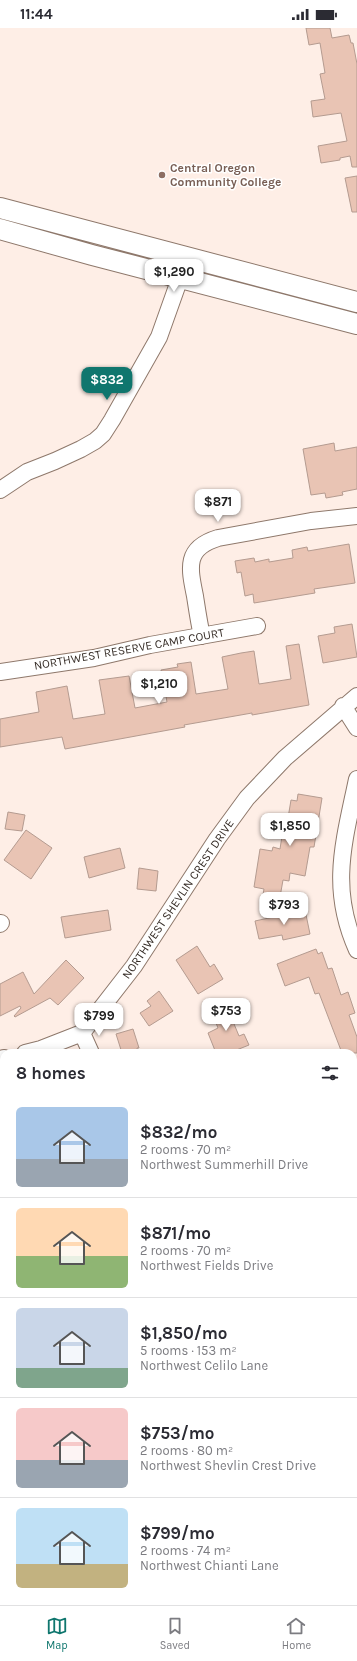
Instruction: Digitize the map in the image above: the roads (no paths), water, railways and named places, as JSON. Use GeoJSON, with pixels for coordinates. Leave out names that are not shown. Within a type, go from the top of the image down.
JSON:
{"type":"FeatureCollection","features":[{"type":"Feature","properties":{"kind":"main road"},"geometry":{"type":"LineString","coordinates":[[0,208],[357,302]]}},
{"type":"Feature","properties":{"kind":"main road"},"geometry":{"type":"LineString","coordinates":[[0,229],[357,324]]}},
{"type":"Feature","properties":{"kind":"street"},"geometry":{"type":"LineString","coordinates":[[0,490],[26,472],[81,449],[95,441],[103,434],[159,337],[180,278]]}},
{"type":"Feature","properties":{"kind":"street"},"geometry":{"type":"LineString","coordinates":[[202,636],[190,572],[191,560],[196,550],[205,542],[218,538],[311,521],[357,516]]}},
{"type":"Feature","properties":{"kind":"street","name":"NORTHWEST RESERVE CAMP COURT"},"geometry":{"type":"LineString","coordinates":[[0,672],[94,658],[150,645],[257,626]]}},
{"type":"Feature","properties":{"kind":"street","name":"NORTHWEST SHEVLIN CREST DRIVE"},"geometry":{"type":"LineString","coordinates":[[82,1033],[134,966],[217,838],[247,798],[285,758],[343,706],[357,696]]}},
{"type":"Feature","properties":{"kind":"street"},"geometry":{"type":"LineString","coordinates":[[343,706],[357,728]]}},
{"type":"Feature","properties":{"kind":"street"},"geometry":{"type":"LineString","coordinates":[[357,779],[342,854],[340,883],[344,910],[351,937],[357,950]]}},
{"type":"Feature","properties":{"kind":"street"},"geometry":{"type":"LineString","coordinates":[[41,1049],[82,1033],[89,1049]]}},
{"type":"Feature","properties":{"kind":"place","name":"Central Oregon Community College"},"geometry":{"type":"Point","coordinates":[162,175]}}]}
